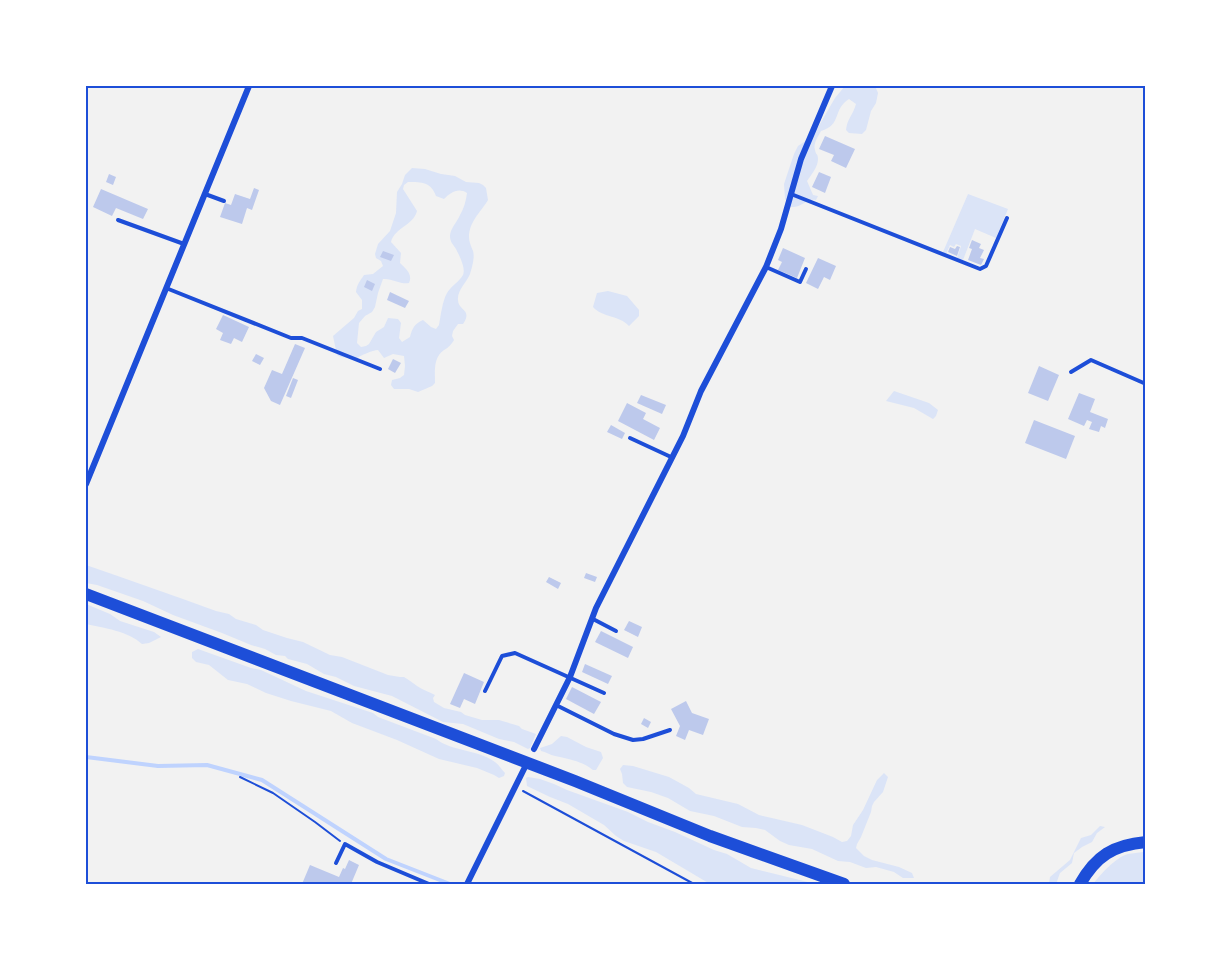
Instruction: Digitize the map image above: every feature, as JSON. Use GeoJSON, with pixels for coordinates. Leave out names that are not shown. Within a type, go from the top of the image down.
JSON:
{"type":"FeatureCollection","features":[{"type":"Feature","properties":{"kind":"highway"},"geometry":{"type":"LineString","coordinates":[[86,594],[575,781],[710,836],[844,885]]}},
{"type":"Feature","properties":{"kind":"highway"},"geometry":{"type":"LineString","coordinates":[[1080,885],[1088,870],[1100,858],[1114,849],[1146,842]]}},
{"type":"Feature","properties":{"kind":"street"},"geometry":{"type":"LineString","coordinates":[[86,484],[249,86]]}},
{"type":"Feature","properties":{"kind":"street"},"geometry":{"type":"LineString","coordinates":[[534,749],[570,677],[596,608],[683,436],[700,391],[766,267],[781,229],[801,159],[832,86]]}},
{"type":"Feature","properties":{"kind":"street"},"geometry":{"type":"LineString","coordinates":[[467,885],[525,767]]}},
{"type":"Feature","properties":{"kind":"lane"},"geometry":{"type":"LineString","coordinates":[[204,194],[224,201]]}},
{"type":"Feature","properties":{"kind":"lane"},"geometry":{"type":"LineString","coordinates":[[790,194],[980,268],[986,266],[1007,218]]}},
{"type":"Feature","properties":{"kind":"lane"},"geometry":{"type":"LineString","coordinates":[[118,220],[184,244]]}},
{"type":"Feature","properties":{"kind":"lane"},"geometry":{"type":"LineString","coordinates":[[766,267],[800,282],[806,269]]}},
{"type":"Feature","properties":{"kind":"lane"},"geometry":{"type":"LineString","coordinates":[[166,288],[291,338],[302,338],[380,369]]}},
{"type":"Feature","properties":{"kind":"lane"},"geometry":{"type":"LineString","coordinates":[[1071,372],[1091,360],[1146,384]]}},
{"type":"Feature","properties":{"kind":"lane"},"geometry":{"type":"LineString","coordinates":[[630,438],[672,458]]}},
{"type":"Feature","properties":{"kind":"lane"},"geometry":{"type":"LineString","coordinates":[[592,619],[616,631]]}},
{"type":"Feature","properties":{"kind":"lane"},"geometry":{"type":"LineString","coordinates":[[485,691],[502,656],[515,653],[604,693]]}},
{"type":"Feature","properties":{"kind":"lane"},"geometry":{"type":"LineString","coordinates":[[556,705],[614,734],[633,740],[670,730]]}},
{"type":"Feature","properties":{"kind":"lane"},"geometry":{"type":"LineString","coordinates":[[336,863],[345,844],[377,862],[429,885]]}},
{"type":"Feature","properties":{"kind":"path"},"geometry":{"type":"LineString","coordinates":[[240,777],[273,794],[345,844]]}},
{"type":"Feature","properties":{"kind":"path"},"geometry":{"type":"LineString","coordinates":[[516,787],[694,885]]}},
{"type":"Feature","properties":{"kind":"shaded area"},"geometry":{"type":"Polygon","coordinates":[[[845,86],[875,86],[878,93],[876,103],[871,111],[866,130],[862,134],[849,133],[846,130],[856,104],[849,99],[840,108],[832,125],[821,131],[815,142],[818,162],[807,181],[813,195],[818,196],[816,200],[809,200],[791,207],[785,199],[784,184],[794,154],[798,146],[813,136],[835,98],[845,86]]]}},
{"type":"Feature","properties":{"kind":"shaded area"},"geometry":{"type":"Polygon","coordinates":[[[412,168],[425,169],[455,176],[466,182],[479,183],[486,188],[488,200],[469,232],[469,241],[474,253],[473,263],[470,274],[458,296],[459,304],[466,313],[466,319],[463,324],[458,324],[453,331],[454,340],[438,357],[435,365],[435,383],[418,392],[409,389],[394,389],[391,385],[392,380],[404,375],[404,356],[393,354],[384,358],[378,350],[356,359],[341,357],[337,355],[333,336],[362,309],[362,300],[356,292],[364,275],[373,274],[383,266],[375,254],[378,244],[390,231],[396,213],[397,192],[405,175],[412,168]],[[408,182],[403,189],[417,211],[412,220],[396,233],[391,242],[401,253],[400,263],[407,270],[410,280],[409,283],[403,283],[383,279],[375,307],[359,323],[357,343],[361,347],[369,344],[376,332],[384,327],[388,318],[398,319],[401,323],[399,338],[402,342],[410,337],[417,323],[423,320],[436,329],[447,293],[463,275],[462,262],[451,241],[450,233],[464,207],[467,193],[457,191],[444,199],[436,196],[429,185],[408,182]]]}},
{"type":"Feature","properties":{"kind":"shaded area"},"geometry":{"type":"Polygon","coordinates":[[[968,194],[1008,209],[996,238],[975,229],[963,260],[957,258],[961,246],[956,244],[954,247],[950,245],[946,254],[943,252],[968,194]]]}},
{"type":"Feature","properties":{"kind":"shaded area"},"geometry":{"type":"Polygon","coordinates":[[[608,291],[627,296],[639,310],[639,316],[629,326],[593,307],[597,293],[608,291]]]}},
{"type":"Feature","properties":{"kind":"shaded area"},"geometry":{"type":"Polygon","coordinates":[[[894,391],[929,403],[938,410],[936,416],[933,419],[914,408],[886,401],[894,391]]]}},
{"type":"Feature","properties":{"kind":"shaded area"},"geometry":{"type":"Polygon","coordinates":[[[86,565],[229,614],[263,630],[303,642],[330,655],[342,657],[388,675],[404,677],[435,695],[434,702],[444,708],[482,720],[499,720],[536,734],[528,749],[463,724],[443,722],[392,696],[354,686],[324,674],[307,664],[276,655],[143,601],[86,583],[86,565]]]}},
{"type":"Feature","properties":{"kind":"shaded area"},"geometry":{"type":"Polygon","coordinates":[[[86,604],[120,621],[154,632],[161,637],[142,644],[123,633],[86,624],[86,604]]]}},
{"type":"Feature","properties":{"kind":"shaded area"},"geometry":{"type":"Polygon","coordinates":[[[198,649],[261,670],[306,691],[373,713],[450,746],[481,755],[495,762],[505,773],[504,776],[499,778],[477,768],[439,759],[352,723],[331,711],[291,701],[247,684],[228,680],[209,665],[196,662],[192,658],[192,652],[198,649]]]}},
{"type":"Feature","properties":{"kind":"shaded area"},"geometry":{"type":"Polygon","coordinates":[[[561,736],[601,752],[603,758],[596,770],[580,762],[541,751],[540,748],[552,744],[561,736]]]}},
{"type":"Feature","properties":{"kind":"shaded area"},"geometry":{"type":"Polygon","coordinates":[[[623,765],[669,777],[696,794],[738,804],[759,815],[802,825],[842,842],[847,841],[851,836],[853,825],[877,780],[884,773],[888,777],[883,792],[872,806],[856,848],[872,860],[912,873],[914,878],[903,878],[894,872],[876,867],[866,868],[850,862],[838,861],[812,849],[789,845],[765,830],[742,827],[714,816],[690,811],[668,798],[627,787],[623,783],[620,769],[623,765]]]}},
{"type":"Feature","properties":{"kind":"shaded area"},"geometry":{"type":"Polygon","coordinates":[[[526,778],[540,779],[628,812],[727,854],[751,868],[816,884],[710,884],[656,852],[624,841],[604,825],[568,804],[527,786],[526,778]]]}},
{"type":"Feature","properties":{"kind":"shaded area"},"geometry":{"type":"Polygon","coordinates":[[[1100,826],[1105,827],[1097,833],[1092,842],[1074,853],[1072,863],[1060,873],[1056,884],[1049,884],[1050,877],[1070,860],[1081,838],[1091,835],[1100,826]]]}},
{"type":"Feature","properties":{"kind":"shaded area"},"geometry":{"type":"Polygon","coordinates":[[[1145,852],[1145,884],[1093,884],[1118,859],[1128,854],[1145,852]]]}},
{"type":"Feature","properties":{"kind":"building"},"geometry":{"type":"Polygon","coordinates":[[[825,136],[855,149],[846,168],[831,161],[834,155],[819,149],[825,136]]]}},
{"type":"Feature","properties":{"kind":"building"},"geometry":{"type":"Polygon","coordinates":[[[819,172],[831,177],[825,193],[812,187],[819,172]]]}},
{"type":"Feature","properties":{"kind":"building"},"geometry":{"type":"Polygon","coordinates":[[[109,174],[116,177],[113,185],[106,182],[109,174]]]}},
{"type":"Feature","properties":{"kind":"building"},"geometry":{"type":"Polygon","coordinates":[[[254,188],[259,190],[252,210],[247,208],[242,224],[220,217],[225,203],[231,205],[235,194],[250,199],[254,188]]]}},
{"type":"Feature","properties":{"kind":"building"},"geometry":{"type":"Polygon","coordinates":[[[101,189],[148,209],[143,219],[116,208],[112,216],[93,207],[101,189]]]}},
{"type":"Feature","properties":{"kind":"building"},"geometry":{"type":"Polygon","coordinates":[[[972,240],[981,244],[979,248],[984,250],[980,258],[984,259],[981,265],[968,260],[972,240]]]}},
{"type":"Feature","properties":{"kind":"building"},"geometry":{"type":"Polygon","coordinates":[[[957,246],[960,247],[957,256],[948,252],[950,247],[955,249],[957,246]]]}},
{"type":"Feature","properties":{"kind":"building"},"geometry":{"type":"Polygon","coordinates":[[[783,248],[805,258],[797,278],[778,270],[782,262],[778,260],[783,248]]]}},
{"type":"Feature","properties":{"kind":"building"},"geometry":{"type":"Polygon","coordinates":[[[383,251],[394,255],[391,261],[380,257],[383,251]]]}},
{"type":"Feature","properties":{"kind":"building"},"geometry":{"type":"Polygon","coordinates":[[[818,258],[836,266],[830,280],[824,277],[818,289],[806,283],[818,258]]]}},
{"type":"Feature","properties":{"kind":"building"},"geometry":{"type":"Polygon","coordinates":[[[367,280],[375,284],[372,291],[364,287],[367,280]]]}},
{"type":"Feature","properties":{"kind":"building"},"geometry":{"type":"Polygon","coordinates":[[[390,292],[409,301],[405,308],[387,300],[390,292]]]}},
{"type":"Feature","properties":{"kind":"building"},"geometry":{"type":"Polygon","coordinates":[[[223,315],[249,327],[242,342],[234,338],[231,344],[220,340],[223,333],[216,329],[223,315]]]}},
{"type":"Feature","properties":{"kind":"building"},"geometry":{"type":"Polygon","coordinates":[[[295,344],[305,348],[280,405],[271,401],[264,388],[272,370],[282,374],[295,344]]]}},
{"type":"Feature","properties":{"kind":"building"},"geometry":{"type":"Polygon","coordinates":[[[256,354],[264,358],[260,365],[252,361],[256,354]]]}},
{"type":"Feature","properties":{"kind":"building"},"geometry":{"type":"Polygon","coordinates":[[[393,359],[401,363],[395,373],[388,369],[393,359]]]}},
{"type":"Feature","properties":{"kind":"building"},"geometry":{"type":"Polygon","coordinates":[[[1039,366],[1059,375],[1048,401],[1028,393],[1039,366]]]}},
{"type":"Feature","properties":{"kind":"building"},"geometry":{"type":"Polygon","coordinates":[[[293,378],[298,380],[291,398],[286,396],[293,378]]]}},
{"type":"Feature","properties":{"kind":"building"},"geometry":{"type":"Polygon","coordinates":[[[1079,393],[1095,399],[1090,412],[1108,419],[1105,428],[1101,426],[1099,432],[1089,429],[1092,422],[1087,420],[1084,426],[1068,419],[1079,393]]]}},
{"type":"Feature","properties":{"kind":"building"},"geometry":{"type":"Polygon","coordinates":[[[641,395],[666,405],[662,414],[637,403],[641,395]]]}},
{"type":"Feature","properties":{"kind":"building"},"geometry":{"type":"Polygon","coordinates":[[[627,403],[646,413],[643,419],[660,428],[654,440],[618,421],[627,403]]]}},
{"type":"Feature","properties":{"kind":"building"},"geometry":{"type":"Polygon","coordinates":[[[1034,420],[1075,436],[1066,459],[1025,443],[1034,420]]]}},
{"type":"Feature","properties":{"kind":"building"},"geometry":{"type":"Polygon","coordinates":[[[611,425],[625,433],[622,439],[607,432],[611,425]]]}},
{"type":"Feature","properties":{"kind":"building"},"geometry":{"type":"Polygon","coordinates":[[[586,573],[597,577],[595,582],[584,578],[586,573]]]}},
{"type":"Feature","properties":{"kind":"building"},"geometry":{"type":"Polygon","coordinates":[[[549,577],[561,583],[558,589],[546,582],[549,577]]]}},
{"type":"Feature","properties":{"kind":"building"},"geometry":{"type":"Polygon","coordinates":[[[629,621],[642,627],[638,637],[624,630],[629,621]]]}},
{"type":"Feature","properties":{"kind":"building"},"geometry":{"type":"Polygon","coordinates":[[[601,631],[633,647],[628,658],[595,642],[601,631]]]}},
{"type":"Feature","properties":{"kind":"building"},"geometry":{"type":"Polygon","coordinates":[[[585,664],[612,676],[608,684],[582,672],[585,664]]]}},
{"type":"Feature","properties":{"kind":"building"},"geometry":{"type":"Polygon","coordinates":[[[464,673],[484,682],[475,704],[464,699],[460,708],[450,704],[464,673]]]}},
{"type":"Feature","properties":{"kind":"building"},"geometry":{"type":"Polygon","coordinates":[[[572,687],[601,702],[594,714],[566,699],[572,687]]]}},
{"type":"Feature","properties":{"kind":"building"},"geometry":{"type":"Polygon","coordinates":[[[686,701],[692,713],[709,719],[703,735],[689,730],[685,740],[676,736],[680,726],[671,709],[686,701]]]}},
{"type":"Feature","properties":{"kind":"building"},"geometry":{"type":"Polygon","coordinates":[[[644,718],[651,722],[648,728],[641,724],[644,718]]]}},
{"type":"Feature","properties":{"kind":"building"},"geometry":{"type":"Polygon","coordinates":[[[349,860],[359,865],[351,884],[302,884],[310,865],[339,877],[349,860]]]}},
{"type":"Feature","properties":{"kind":"waterway"},"geometry":{"type":"LineString","coordinates":[[86,757],[158,766],[207,765],[262,780],[386,859],[450,884]]}}]}
